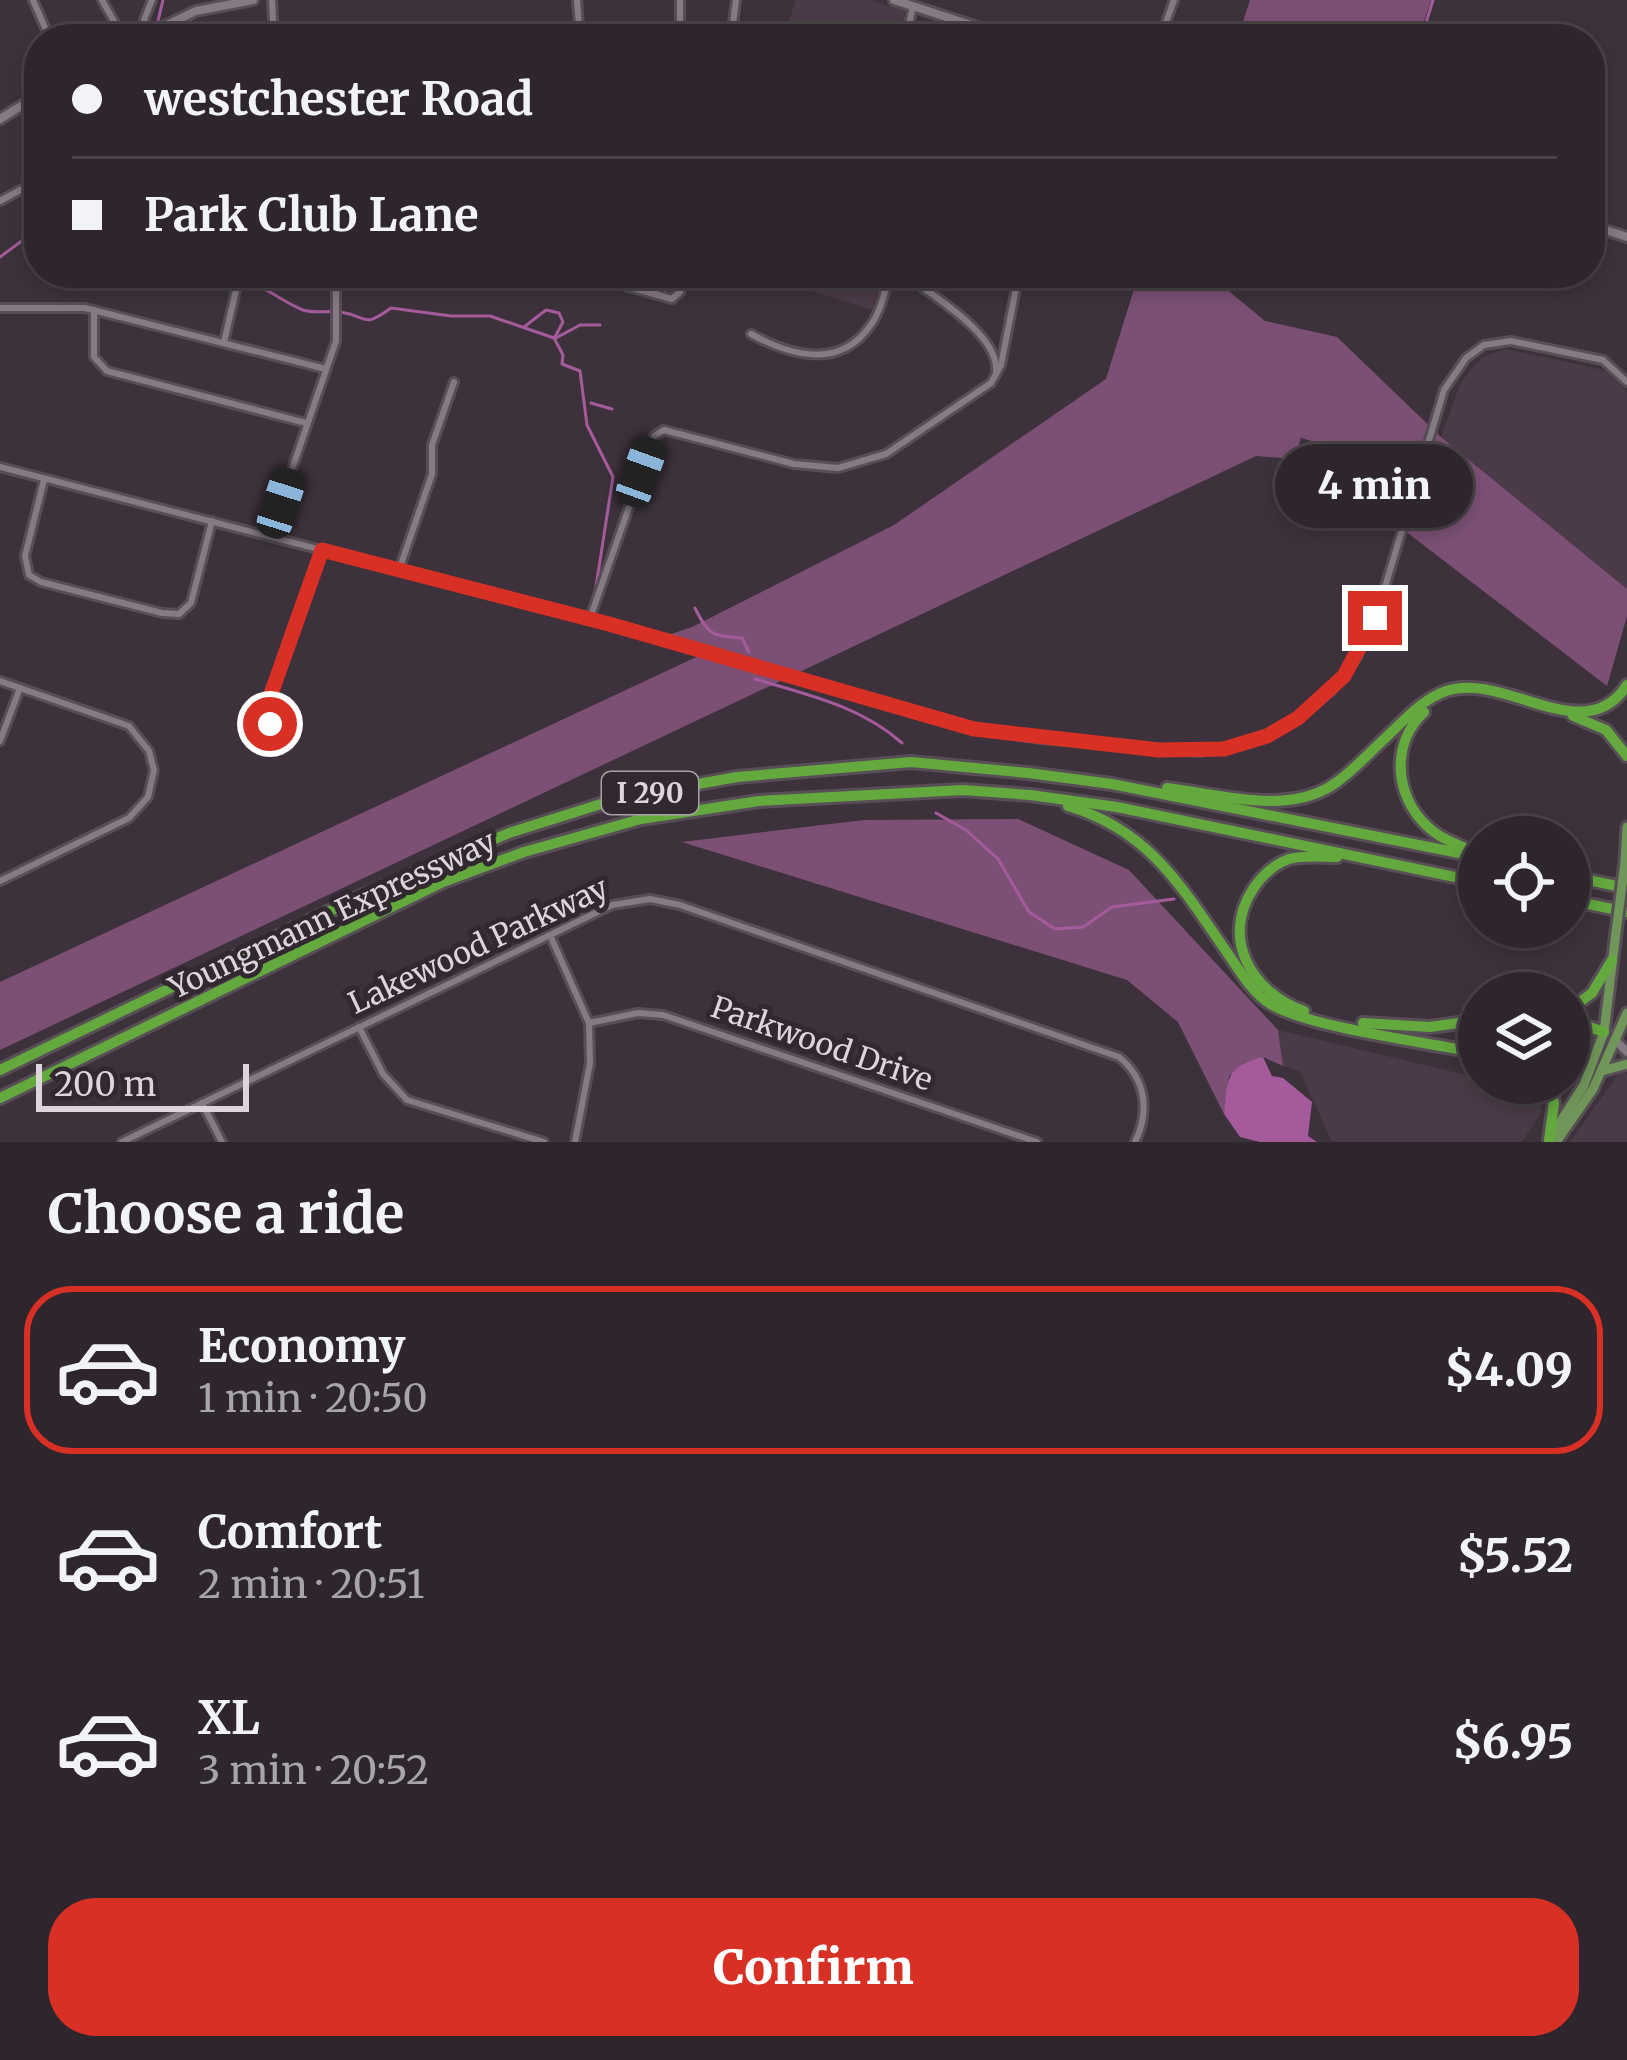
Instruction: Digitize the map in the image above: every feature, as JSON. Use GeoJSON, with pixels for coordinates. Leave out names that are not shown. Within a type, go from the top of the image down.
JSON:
{"type":"FeatureCollection","features":[{"type":"Feature","properties":{"kind":"highway"},"geometry":{"type":"LineString","coordinates":[[1112,784],[1252,799],[1306,796],[1341,778],[1420,706],[1448,690],[1475,688],[1590,713],[1611,704],[1627,686]]}},
{"type":"Feature","properties":{"kind":"highway"},"geometry":{"type":"LineString","coordinates":[[1458,845],[1434,832],[1404,790],[1400,765],[1406,735],[1434,704],[1473,692],[1580,718],[1606,730],[1627,757]]}},
{"type":"Feature","properties":{"kind":"highway","name":"Youngmann Expressway"},"geometry":{"type":"LineString","coordinates":[[0,1070],[359,897],[509,832],[620,798],[737,777],[911,762],[1112,784],[1458,852]]}},
{"type":"Feature","properties":{"kind":"highway","name":"Youngmann Expressway"},"geometry":{"type":"LineString","coordinates":[[0,1098],[443,882],[641,819],[759,801],[963,790],[1030,795],[1117,807],[1458,878]]}},
{"type":"Feature","properties":{"kind":"highway"},"geometry":{"type":"LineString","coordinates":[[1030,795],[1098,817],[1150,850],[1266,1001],[1298,1016],[1458,1049]]}},
{"type":"Feature","properties":{"kind":"highway"},"geometry":{"type":"LineString","coordinates":[[1365,858],[1291,858],[1264,876],[1247,899],[1240,925],[1240,948],[1252,974],[1285,1004],[1312,1013],[1388,1027],[1458,1025]]}},
{"type":"Feature","properties":{"kind":"highway"},"geometry":{"type":"LineString","coordinates":[[1590,880],[1627,888]]}},
{"type":"Feature","properties":{"kind":"highway"},"geometry":{"type":"LineString","coordinates":[[1590,904],[1627,912]]}},
{"type":"Feature","properties":{"kind":"highway"},"geometry":{"type":"LineString","coordinates":[[1590,994],[1612,961]]}},
{"type":"Feature","properties":{"kind":"highway"},"geometry":{"type":"LineString","coordinates":[[1378,1033],[1424,1035],[1458,1028]]}},
{"type":"Feature","properties":{"kind":"highway"},"geometry":{"type":"LineString","coordinates":[[1590,1030],[1610,1036]]}},
{"type":"Feature","properties":{"kind":"highway"},"geometry":{"type":"LineString","coordinates":[[1551,1141],[1552,1104]]}},
{"type":"Feature","properties":{"kind":"main road"},"geometry":{"type":"LineString","coordinates":[[1551,1141],[1602,1071],[1610,1036],[1612,961],[1627,827]]}},
{"type":"Feature","properties":{"kind":"main road"},"geometry":{"type":"LineString","coordinates":[[1551,1141],[1627,1012]]}},
{"type":"Feature","properties":{"kind":"main road"},"geometry":{"type":"LineString","coordinates":[[1592,1089],[1610,1036]]}},
{"type":"Feature","properties":{"kind":"main road"},"geometry":{"type":"LineString","coordinates":[[1602,1071],[1627,1064]]}},
{"type":"Feature","properties":{"kind":"street"},"geometry":{"type":"LineString","coordinates":[[164,24],[193,7],[253,0]]}},
{"type":"Feature","properties":{"kind":"street"},"geometry":{"type":"LineString","coordinates":[[894,0],[969,24]]}},
{"type":"Feature","properties":{"kind":"street"},"geometry":{"type":"LineString","coordinates":[[909,24],[913,5]]}},
{"type":"Feature","properties":{"kind":"street"},"geometry":{"type":"LineString","coordinates":[[224,342],[237,288]]}},
{"type":"Feature","properties":{"kind":"street"},"geometry":{"type":"LineString","coordinates":[[269,536],[336,340],[336,288]]}},
{"type":"Feature","properties":{"kind":"street"},"geometry":{"type":"LineString","coordinates":[[631,288],[671,299],[681,288]]}},
{"type":"Feature","properties":{"kind":"street"},"geometry":{"type":"LineString","coordinates":[[654,295],[656,288]]}},
{"type":"Feature","properties":{"kind":"street"},"geometry":{"type":"LineString","coordinates":[[751,334],[802,355],[825,354],[844,347],[870,327],[884,288]]}},
{"type":"Feature","properties":{"kind":"street"},"geometry":{"type":"LineString","coordinates":[[922,288],[983,336],[997,358],[992,381]]}},
{"type":"Feature","properties":{"kind":"street"},"geometry":{"type":"LineString","coordinates":[[590,619],[654,436],[664,430],[794,464],[838,468],[886,454],[992,381],[1001,365],[1016,288]]}},
{"type":"Feature","properties":{"kind":"street"},"geometry":{"type":"LineString","coordinates":[[0,308],[94,310],[326,369]]}},
{"type":"Feature","properties":{"kind":"street"},"geometry":{"type":"LineString","coordinates":[[94,310],[94,357],[107,371],[308,423]]}},
{"type":"Feature","properties":{"kind":"street"},"geometry":{"type":"LineString","coordinates":[[983,336],[1000,340],[1008,331]]}},
{"type":"Feature","properties":{"kind":"street"},"geometry":{"type":"LineString","coordinates":[[0,467],[590,619],[974,729],[1159,750],[1224,749],[1267,736],[1298,718],[1332,690],[1357,658],[1379,607],[1444,390],[1466,358],[1484,346],[1511,340],[1603,360],[1627,382]]}},
{"type":"Feature","properties":{"kind":"street"},"geometry":{"type":"LineString","coordinates":[[399,570],[432,474],[433,446],[454,382]]}},
{"type":"Feature","properties":{"kind":"street"},"geometry":{"type":"LineString","coordinates":[[44,478],[25,556],[26,570],[41,582],[173,615],[184,612],[194,597],[212,521]]}},
{"type":"Feature","properties":{"kind":"street"},"geometry":{"type":"LineString","coordinates":[[279,733],[267,719],[268,706],[322,550]]}},
{"type":"Feature","properties":{"kind":"street"},"geometry":{"type":"LineString","coordinates":[[0,681],[135,730],[152,759],[152,788],[129,818],[0,881]]}},
{"type":"Feature","properties":{"kind":"street"},"geometry":{"type":"LineString","coordinates":[[0,741],[20,688]]}},
{"type":"Feature","properties":{"kind":"street","name":"Lakewood Parkway"},"geometry":{"type":"LineString","coordinates":[[122,1142],[623,902],[662,900],[1119,1057],[1145,1096],[1135,1142]]}},
{"type":"Feature","properties":{"kind":"street"},"geometry":{"type":"LineString","coordinates":[[550,935],[589,1023],[590,1063],[575,1142]]}},
{"type":"Feature","properties":{"kind":"street","name":"Parkwood Drive"},"geometry":{"type":"LineString","coordinates":[[589,1023],[638,1013],[663,1015],[1037,1142]]}},
{"type":"Feature","properties":{"kind":"street"},"geometry":{"type":"LineString","coordinates":[[359,1027],[391,1086],[407,1100],[544,1142]]}},
{"type":"Feature","properties":{"kind":"street"},"geometry":{"type":"LineString","coordinates":[[1610,1036],[1627,1052]]}},
{"type":"Feature","properties":{"kind":"street"},"geometry":{"type":"LineString","coordinates":[[202,1103],[222,1142]]}},
{"type":"Feature","properties":{"kind":"shaded area"},"geometry":{"type":"Polygon","coordinates":[[[796,0],[869,0],[905,11],[902,24],[788,24],[796,0]]]}},
{"type":"Feature","properties":{"kind":"shaded area"},"geometry":{"type":"Polygon","coordinates":[[[1250,0],[1431,0],[1423,24],[1242,24],[1250,0]]]}},
{"type":"Feature","properties":{"kind":"shaded area"},"geometry":{"type":"Polygon","coordinates":[[[801,288],[880,288],[872,310],[801,288]]]}},
{"type":"Feature","properties":{"kind":"shaded area"},"geometry":{"type":"Polygon","coordinates":[[[1134,288],[1225,288],[1265,321],[1337,337],[1441,437],[1627,589],[1627,616],[1607,686],[1323,468],[1329,446],[1301,438],[1294,459],[1256,456],[0,1050],[0,982],[705,653],[659,638],[692,627],[894,525],[1106,379],[1134,288]]]}},
{"type":"Feature","properties":{"kind":"shaded area"},"geometry":{"type":"Polygon","coordinates":[[[1506,349],[1604,370],[1627,391],[1627,589],[1441,437],[1461,382],[1482,357],[1506,349]]]}},
{"type":"Feature","properties":{"kind":"shaded area"},"geometry":{"type":"Polygon","coordinates":[[[1018,819],[1129,870],[1278,1030],[1283,1066],[1263,1057],[1229,1076],[1224,1114],[1178,1022],[1127,980],[682,842],[864,820],[1018,819]]]}},
{"type":"Feature","properties":{"kind":"shaded area"},"geometry":{"type":"Polygon","coordinates":[[[1278,1030],[1458,1073],[1458,1104],[1539,1104],[1542,1111],[1522,1142],[1332,1142],[1300,1071],[1283,1066],[1278,1030]]]}},
{"type":"Feature","properties":{"kind":"shaded area"},"geometry":{"type":"Polygon","coordinates":[[[1263,1057],[1272,1076],[1283,1078],[1312,1102],[1308,1136],[1317,1142],[1260,1142],[1240,1137],[1224,1114],[1226,1091],[1235,1070],[1263,1057]]]}},
{"type":"Feature","properties":{"kind":"shaded area"},"geometry":{"type":"Polygon","coordinates":[[[1622,1069],[1627,1075],[1627,1142],[1570,1142],[1622,1069]]]}},
{"type":"Feature","properties":{"kind":"waterway"},"geometry":{"type":"LineString","coordinates":[[157,24],[163,0]]}},
{"type":"Feature","properties":{"kind":"waterway"},"geometry":{"type":"LineString","coordinates":[[1426,24],[1433,0]]}},
{"type":"Feature","properties":{"kind":"waterway"},"geometry":{"type":"LineString","coordinates":[[0,257],[24,240]]}},
{"type":"Feature","properties":{"kind":"waterway"},"geometry":{"type":"LineString","coordinates":[[261,288],[308,311],[341,312],[366,320],[391,308],[490,316],[554,338],[563,355],[562,364],[580,371],[587,425],[613,477],[595,593]]}},
{"type":"Feature","properties":{"kind":"waterway"},"geometry":{"type":"LineString","coordinates":[[524,327],[546,310],[559,313],[563,322],[555,337]]}},
{"type":"Feature","properties":{"kind":"waterway"},"geometry":{"type":"LineString","coordinates":[[556,338],[580,325],[600,325]]}},
{"type":"Feature","properties":{"kind":"waterway"},"geometry":{"type":"LineString","coordinates":[[591,403],[612,409]]}},
{"type":"Feature","properties":{"kind":"waterway"},"geometry":{"type":"LineString","coordinates":[[695,608],[708,629],[742,638],[749,652]]}},
{"type":"Feature","properties":{"kind":"waterway"},"geometry":{"type":"LineString","coordinates":[[755,679],[851,711],[902,743]]}},
{"type":"Feature","properties":{"kind":"waterway"},"geometry":{"type":"LineString","coordinates":[[936,813],[966,830],[998,859],[1029,912],[1055,929],[1083,927],[1112,907],[1174,899]]}},
{"type":"Feature","properties":{"kind":"route"},"geometry":{"type":"LineString","coordinates":[[270,724],[271,694],[322,550],[609,624],[974,729],[1159,750],[1200,752],[1242,745],[1298,718],[1344,676],[1375,618]]}}]}
